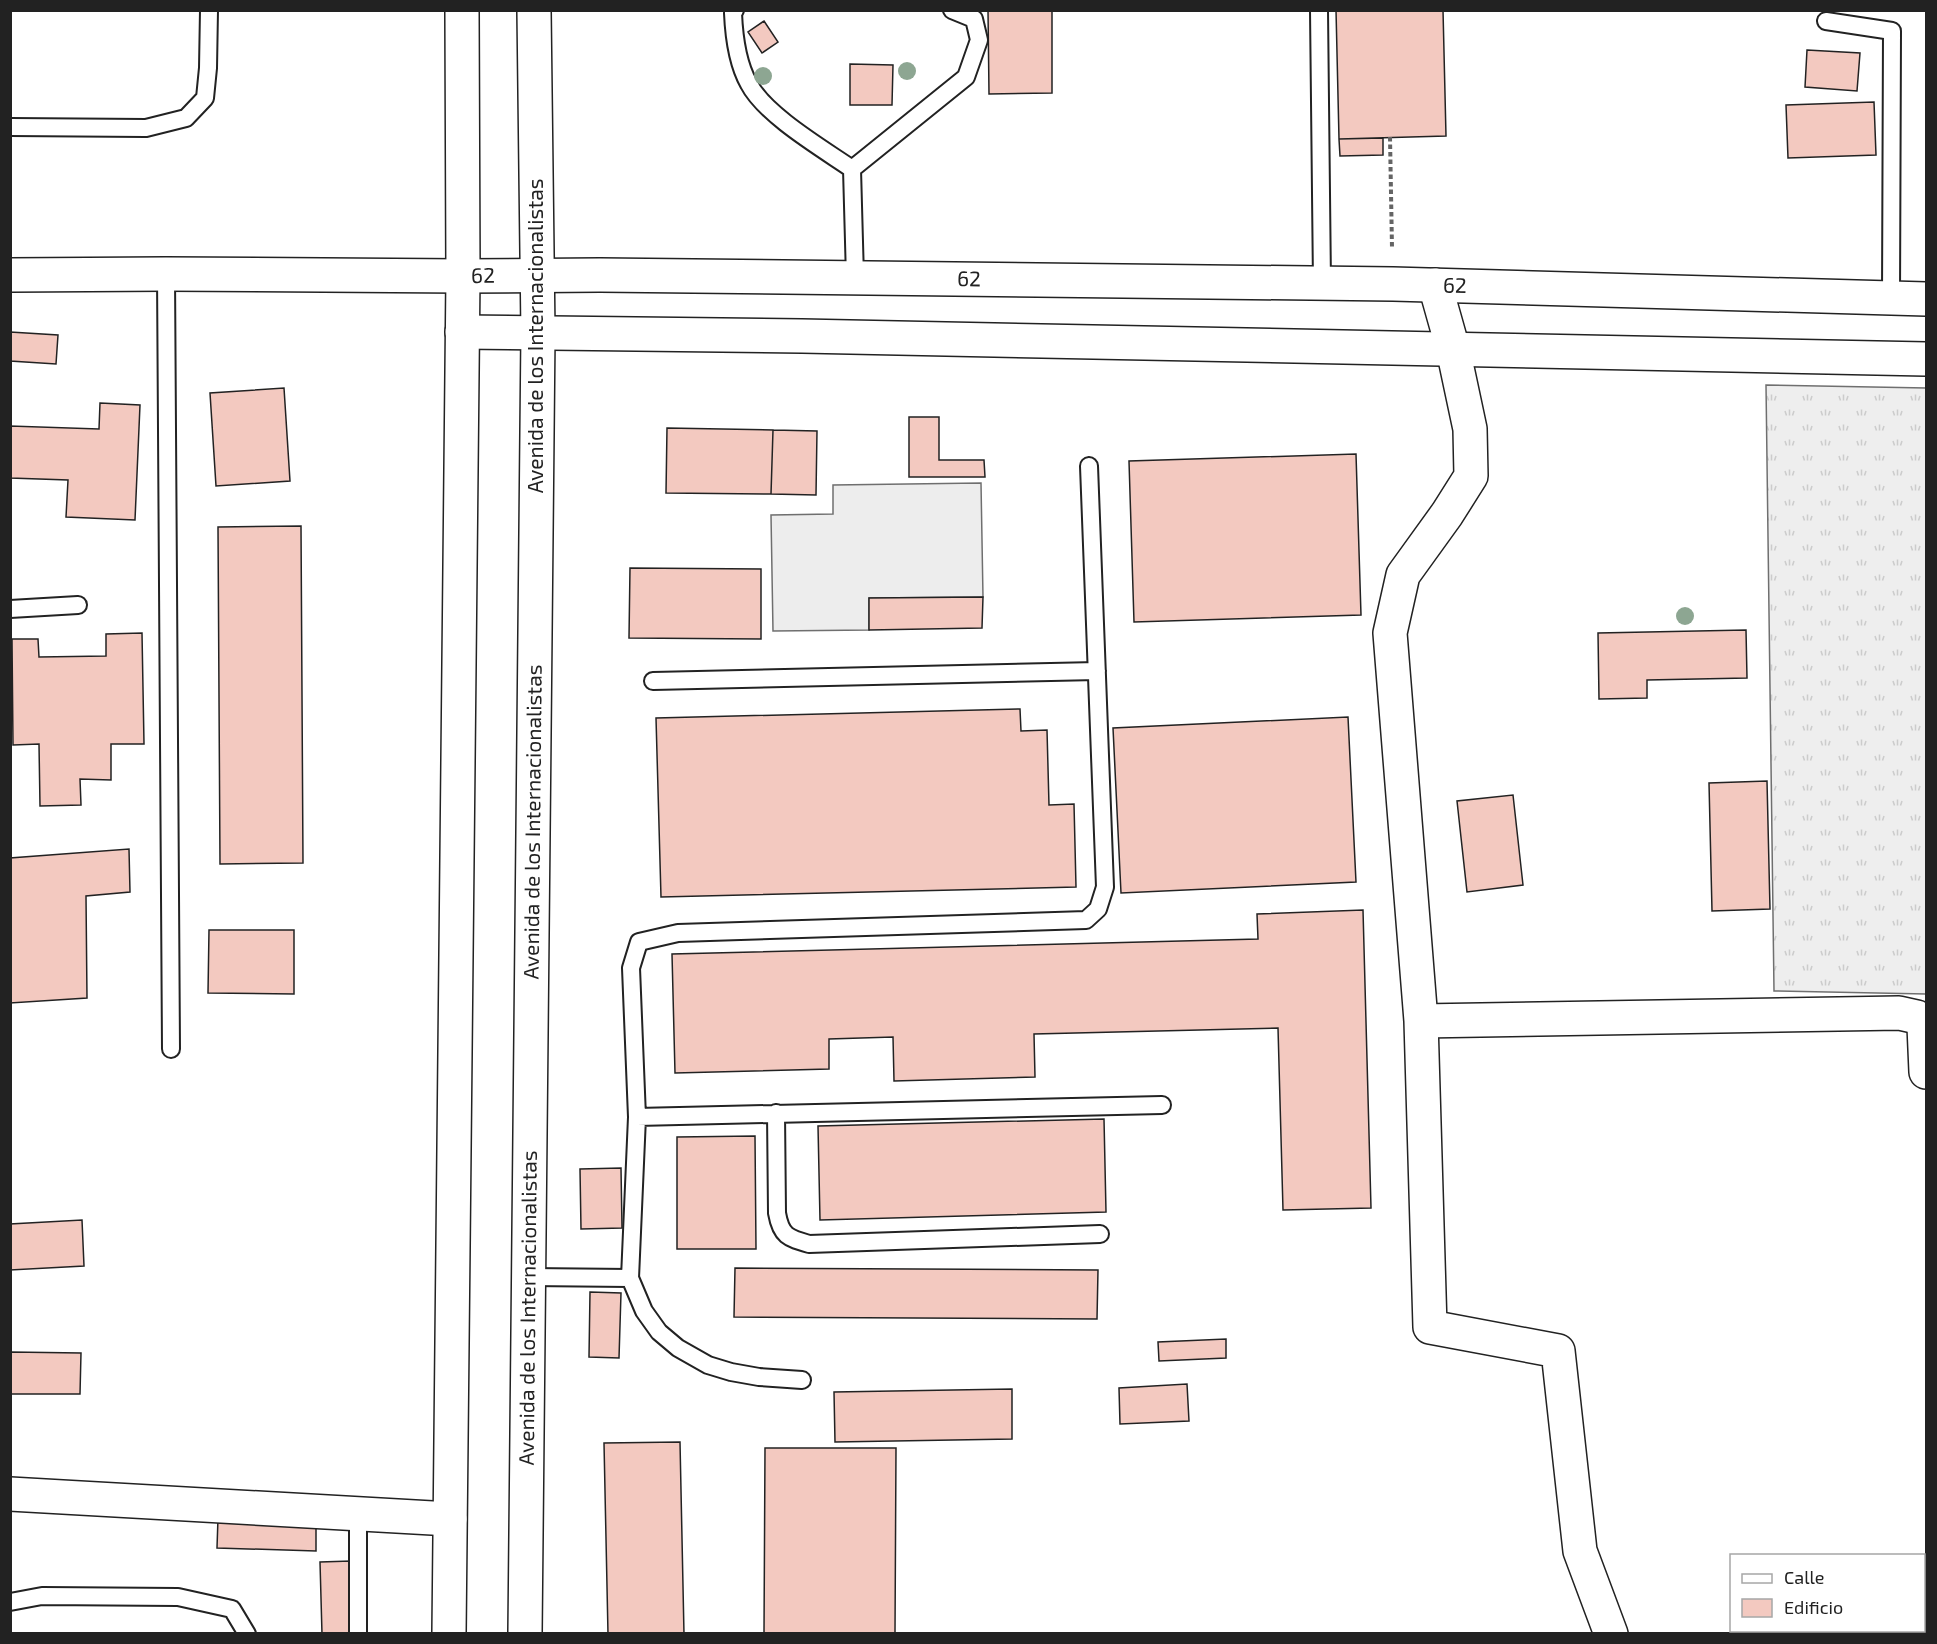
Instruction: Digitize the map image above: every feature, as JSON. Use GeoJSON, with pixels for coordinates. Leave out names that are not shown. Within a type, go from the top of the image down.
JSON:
{"type":"FeatureCollection","features":[{"type":"Feature","properties":{"kind":"main road"},"geometry":{"type":"LineString","coordinates":[[449,1634],[463,276],[462,10]]}},
{"type":"Feature","properties":{"kind":"main road","name":"Avenida de los Internacionalistas"},"geometry":{"type":"LineString","coordinates":[[525,1634],[538,333],[534,10]]}},
{"type":"Feature","properties":{"kind":"main road","name":"62"},"geometry":{"type":"LineString","coordinates":[[10,275],[855,278],[1393,284],[1926,299]]}},
{"type":"Feature","properties":{"kind":"main road"},"geometry":{"type":"LineString","coordinates":[[1435,285],[1453,349],[1470,429],[1471,476],[1403,575],[1390,633],[1421,1021],[1430,1327],[1558,1351],[1580,1551],[1611,1634]]}},
{"type":"Feature","properties":{"kind":"main road"},"geometry":{"type":"LineString","coordinates":[[462,333],[802,336],[1926,359]]}},
{"type":"Feature","properties":{"kind":"main road"},"geometry":{"type":"LineString","coordinates":[[1421,1021],[1899,1013],[1917,1017],[1924,1026],[1926,1072]]}},
{"type":"Feature","properties":{"kind":"main road"},"geometry":{"type":"LineString","coordinates":[[10,1494],[450,1519]]}},
{"type":"Feature","properties":{"kind":"lane"},"geometry":{"type":"LineString","coordinates":[[10,127],[147,128],[186,118],[205,98],[209,10]]}},
{"type":"Feature","properties":{"kind":"lane"},"geometry":{"type":"LineString","coordinates":[[735,10],[733,13],[735,43],[749,85],[775,116],[852,169]]}},
{"type":"Feature","properties":{"kind":"lane"},"geometry":{"type":"LineString","coordinates":[[852,169],[966,77],[979,40],[974,19],[952,10]]}},
{"type":"Feature","properties":{"kind":"lane"},"geometry":{"type":"LineString","coordinates":[[1319,10],[1322,284]]}},
{"type":"Feature","properties":{"kind":"lane"},"geometry":{"type":"LineString","coordinates":[[1826,21],[1892,31],[1891,298]]}},
{"type":"Feature","properties":{"kind":"lane"},"geometry":{"type":"LineString","coordinates":[[852,169],[855,278]]}},
{"type":"Feature","properties":{"kind":"lane"},"geometry":{"type":"LineString","coordinates":[[166,274],[171,1049]]}},
{"type":"Feature","properties":{"kind":"lane"},"geometry":{"type":"LineString","coordinates":[[802,1380],[759,1377],[731,1372],[708,1365],[678,1348],[659,1332],[644,1311],[630,1278],[637,1117],[631,968],[639,942],[678,933],[1086,920],[1098,909],[1105,886],[1089,466]]}},
{"type":"Feature","properties":{"kind":"lane"},"geometry":{"type":"LineString","coordinates":[[10,609],[78,605]]}},
{"type":"Feature","properties":{"kind":"lane"},"geometry":{"type":"LineString","coordinates":[[653,681],[1097,671]]}},
{"type":"Feature","properties":{"kind":"lane"},"geometry":{"type":"LineString","coordinates":[[637,1117],[1162,1105]]}},
{"type":"Feature","properties":{"kind":"lane"},"geometry":{"type":"LineString","coordinates":[[776,1113],[777,1213],[780,1228],[790,1238],[809,1244],[1101,1234]]}},
{"type":"Feature","properties":{"kind":"lane"},"geometry":{"type":"LineString","coordinates":[[529,1277],[630,1278]]}},
{"type":"Feature","properties":{"kind":"lane"},"geometry":{"type":"LineString","coordinates":[[358,1515],[358,1634]]}},
{"type":"Feature","properties":{"kind":"lane"},"geometry":{"type":"LineString","coordinates":[[10,1602],[42,1596],[178,1597],[232,1609],[247,1634]]}},
{"type":"Feature","properties":{"kind":"path"},"geometry":{"type":"LineString","coordinates":[[1390,137],[1393,284]]}},
{"type":"Feature","properties":{"kind":"green space"},"geometry":{"type":"Polygon","coordinates":[[[1766,385],[1926,388],[1926,994],[1774,991],[1766,385]]]}},
{"type":"Feature","properties":{"kind":"shaded area"},"geometry":{"type":"Polygon","coordinates":[[[981,483],[983,597],[869,598],[869,630],[773,631],[771,515],[833,514],[833,485],[981,483]]]}},
{"type":"Feature","properties":{"kind":"building"},"geometry":{"type":"Polygon","coordinates":[[[988,10],[1052,10],[1052,93],[989,94],[988,10]]]}},
{"type":"Feature","properties":{"kind":"building"},"geometry":{"type":"Polygon","coordinates":[[[1336,10],[1443,10],[1446,136],[1339,139],[1336,10]]]}},
{"type":"Feature","properties":{"kind":"building"},"geometry":{"type":"Polygon","coordinates":[[[764,21],[778,42],[762,53],[748,32],[764,21]]]}},
{"type":"Feature","properties":{"kind":"building"},"geometry":{"type":"Polygon","coordinates":[[[1807,50],[1860,53],[1857,91],[1805,87],[1807,50]]]}},
{"type":"Feature","properties":{"kind":"building"},"geometry":{"type":"Polygon","coordinates":[[[850,64],[893,65],[892,105],[850,105],[850,64]]]}},
{"type":"Feature","properties":{"kind":"building"},"geometry":{"type":"Polygon","coordinates":[[[1874,102],[1876,155],[1788,158],[1786,105],[1874,102]]]}},
{"type":"Feature","properties":{"kind":"building"},"geometry":{"type":"Polygon","coordinates":[[[1383,138],[1383,155],[1340,156],[1339,139],[1383,138]]]}},
{"type":"Feature","properties":{"kind":"building"},"geometry":{"type":"Polygon","coordinates":[[[10,332],[58,335],[56,364],[10,361],[10,332]]]}},
{"type":"Feature","properties":{"kind":"building"},"geometry":{"type":"Polygon","coordinates":[[[284,388],[290,481],[216,486],[210,393],[284,388]]]}},
{"type":"Feature","properties":{"kind":"building"},"geometry":{"type":"Polygon","coordinates":[[[100,403],[140,405],[135,520],[66,517],[68,480],[10,478],[10,426],[99,429],[100,403]]]}},
{"type":"Feature","properties":{"kind":"building"},"geometry":{"type":"Polygon","coordinates":[[[909,417],[939,417],[939,460],[984,460],[985,477],[909,477],[909,417]]]}},
{"type":"Feature","properties":{"kind":"building"},"geometry":{"type":"Polygon","coordinates":[[[667,428],[773,430],[771,494],[666,493],[667,428]]]}},
{"type":"Feature","properties":{"kind":"building"},"geometry":{"type":"Polygon","coordinates":[[[773,430],[817,431],[816,495],[771,494],[773,430]]]}},
{"type":"Feature","properties":{"kind":"building"},"geometry":{"type":"Polygon","coordinates":[[[1356,454],[1361,615],[1134,622],[1129,461],[1356,454]]]}},
{"type":"Feature","properties":{"kind":"building"},"geometry":{"type":"Polygon","coordinates":[[[301,526],[303,863],[220,864],[218,527],[301,526]]]}},
{"type":"Feature","properties":{"kind":"building"},"geometry":{"type":"Polygon","coordinates":[[[630,568],[761,569],[761,639],[629,638],[630,568]]]}},
{"type":"Feature","properties":{"kind":"building"},"geometry":{"type":"Polygon","coordinates":[[[983,597],[982,628],[869,630],[869,598],[983,597]]]}},
{"type":"Feature","properties":{"kind":"building"},"geometry":{"type":"Polygon","coordinates":[[[1746,630],[1747,678],[1647,680],[1647,698],[1599,699],[1598,633],[1746,630]]]}},
{"type":"Feature","properties":{"kind":"building"},"geometry":{"type":"Polygon","coordinates":[[[142,633],[144,744],[111,744],[111,780],[80,779],[81,805],[40,806],[39,744],[13,745],[12,639],[38,639],[39,657],[106,656],[106,634],[142,633]]]}},
{"type":"Feature","properties":{"kind":"building"},"geometry":{"type":"Polygon","coordinates":[[[1020,709],[1021,731],[1047,730],[1049,805],[1074,804],[1076,887],[661,897],[656,718],[1020,709]]]}},
{"type":"Feature","properties":{"kind":"building"},"geometry":{"type":"Polygon","coordinates":[[[1348,717],[1356,882],[1121,893],[1113,728],[1348,717]]]}},
{"type":"Feature","properties":{"kind":"building"},"geometry":{"type":"Polygon","coordinates":[[[1767,781],[1770,909],[1712,911],[1709,783],[1767,781]]]}},
{"type":"Feature","properties":{"kind":"building"},"geometry":{"type":"Polygon","coordinates":[[[1513,795],[1523,885],[1467,892],[1457,801],[1513,795]]]}},
{"type":"Feature","properties":{"kind":"building"},"geometry":{"type":"Polygon","coordinates":[[[129,849],[130,892],[86,896],[87,998],[10,1003],[10,858],[129,849]]]}},
{"type":"Feature","properties":{"kind":"building"},"geometry":{"type":"Polygon","coordinates":[[[1363,910],[1371,1208],[1283,1210],[1278,1028],[1034,1034],[1035,1077],[894,1081],[893,1037],[829,1039],[829,1069],[675,1073],[672,954],[1258,939],[1257,914],[1363,910]]]}},
{"type":"Feature","properties":{"kind":"building"},"geometry":{"type":"Polygon","coordinates":[[[209,930],[294,930],[294,994],[208,993],[209,930]]]}},
{"type":"Feature","properties":{"kind":"building"},"geometry":{"type":"Polygon","coordinates":[[[1104,1119],[1106,1212],[820,1220],[818,1126],[1104,1119]]]}},
{"type":"Feature","properties":{"kind":"building"},"geometry":{"type":"Polygon","coordinates":[[[755,1136],[756,1249],[677,1249],[677,1137],[755,1136]]]}},
{"type":"Feature","properties":{"kind":"building"},"geometry":{"type":"Polygon","coordinates":[[[621,1168],[622,1228],[581,1229],[580,1169],[621,1168]]]}},
{"type":"Feature","properties":{"kind":"building"},"geometry":{"type":"Polygon","coordinates":[[[82,1220],[84,1266],[10,1270],[10,1224],[82,1220]]]}},
{"type":"Feature","properties":{"kind":"building"},"geometry":{"type":"Polygon","coordinates":[[[735,1268],[1098,1270],[1097,1319],[734,1317],[735,1268]]]}},
{"type":"Feature","properties":{"kind":"building"},"geometry":{"type":"Polygon","coordinates":[[[590,1292],[621,1293],[619,1358],[589,1357],[590,1292]]]}},
{"type":"Feature","properties":{"kind":"building"},"geometry":{"type":"Polygon","coordinates":[[[1226,1339],[1226,1358],[1159,1361],[1158,1342],[1226,1339]]]}},
{"type":"Feature","properties":{"kind":"building"},"geometry":{"type":"Polygon","coordinates":[[[10,1352],[81,1353],[80,1394],[10,1394],[10,1352]]]}},
{"type":"Feature","properties":{"kind":"building"},"geometry":{"type":"Polygon","coordinates":[[[1187,1384],[1189,1421],[1120,1424],[1119,1388],[1187,1384]]]}},
{"type":"Feature","properties":{"kind":"building"},"geometry":{"type":"Polygon","coordinates":[[[1012,1389],[1012,1439],[835,1442],[834,1392],[1012,1389]]]}},
{"type":"Feature","properties":{"kind":"building"},"geometry":{"type":"Polygon","coordinates":[[[680,1442],[684,1634],[608,1634],[604,1443],[680,1442]]]}},
{"type":"Feature","properties":{"kind":"building"},"geometry":{"type":"Polygon","coordinates":[[[765,1448],[896,1448],[895,1634],[764,1634],[765,1448]]]}},
{"type":"Feature","properties":{"kind":"building"},"geometry":{"type":"Polygon","coordinates":[[[218,1518],[316,1522],[316,1551],[217,1548],[218,1518]]]}},
{"type":"Feature","properties":{"kind":"building"},"geometry":{"type":"Polygon","coordinates":[[[351,1561],[353,1634],[322,1634],[320,1562],[351,1561]]]}}]}
